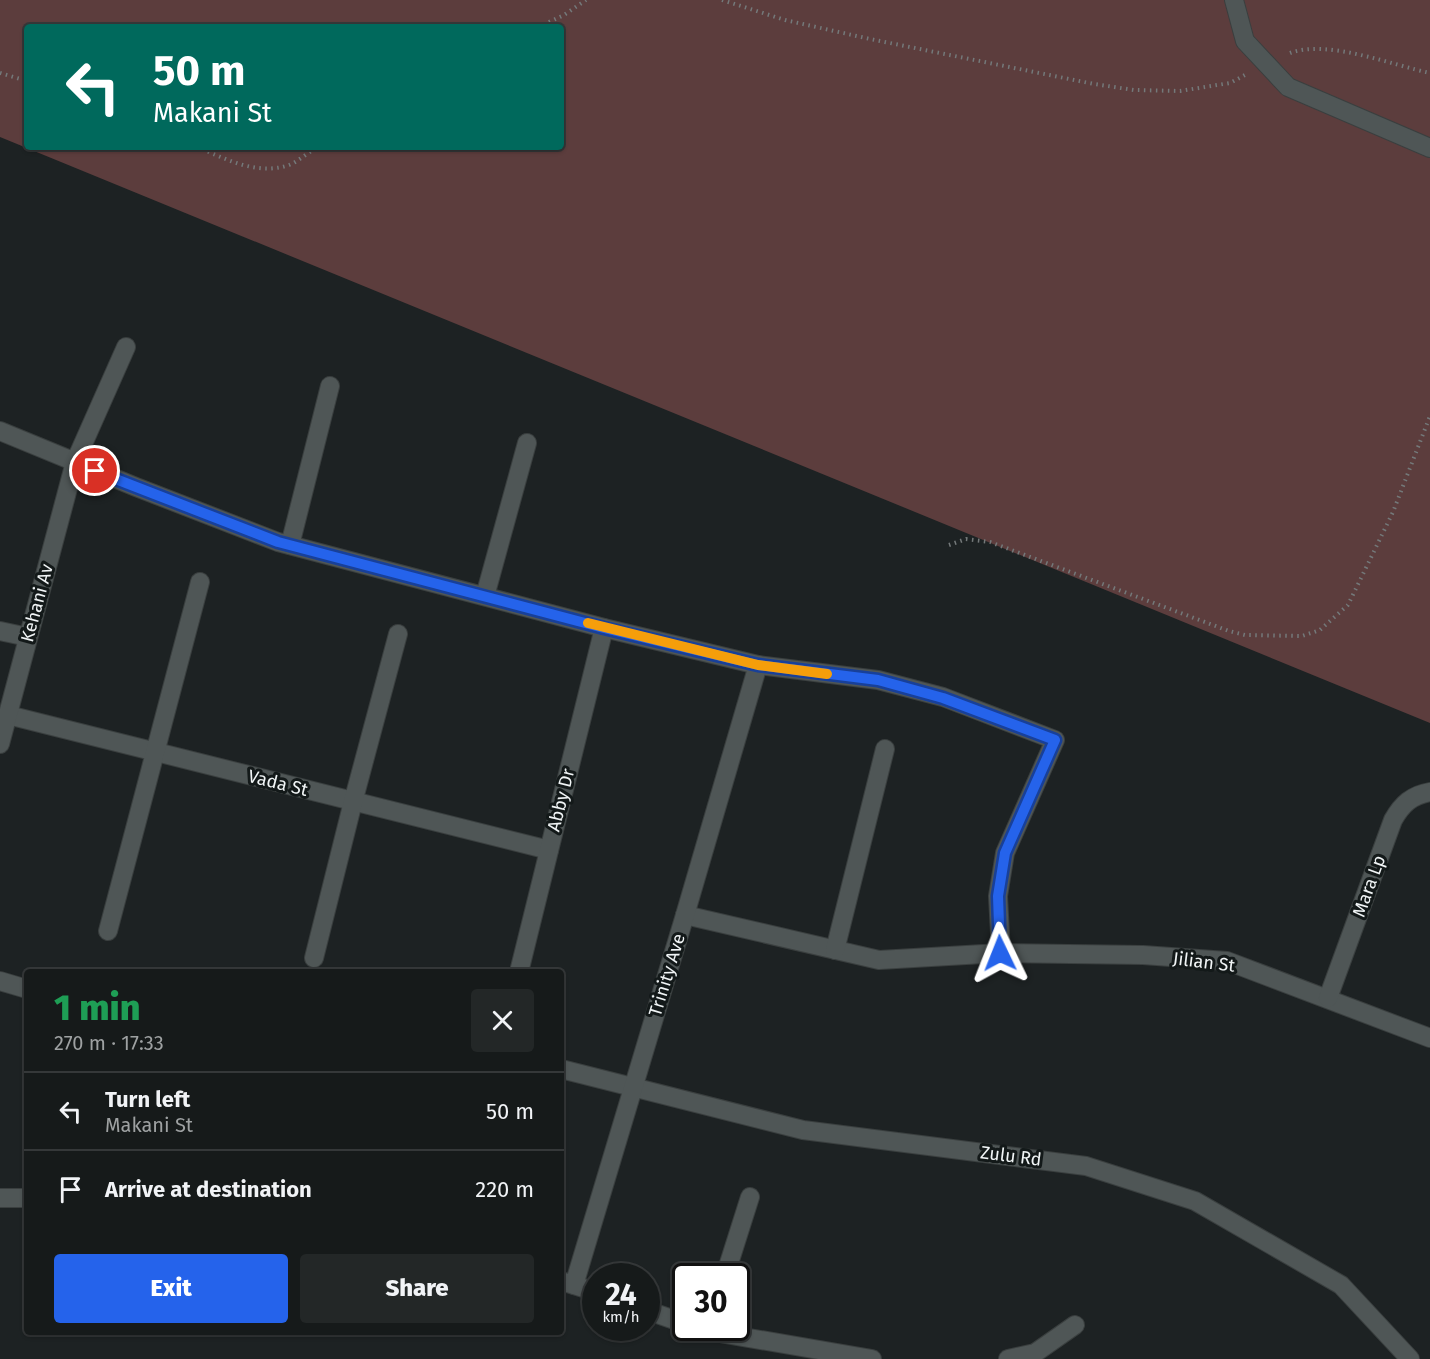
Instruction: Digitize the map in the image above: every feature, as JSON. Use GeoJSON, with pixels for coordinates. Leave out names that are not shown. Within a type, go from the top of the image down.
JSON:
{"type":"FeatureCollection","features":[{"type":"Feature","properties":{"kind":"street"},"geometry":{"type":"LineString","coordinates":[[1234,0],[1245,41],[1288,87],[1430,148]]}},
{"type":"Feature","properties":{"kind":"street","name":"Kehani Av"},"geometry":{"type":"LineString","coordinates":[[0,744],[75,462],[126,346]]}},
{"type":"Feature","properties":{"kind":"street"},"geometry":{"type":"LineString","coordinates":[[290,545],[330,386]]}},
{"type":"Feature","properties":{"kind":"street"},"geometry":{"type":"LineString","coordinates":[[0,431],[234,525],[290,545],[604,628],[758,665],[878,680],[943,698],[1055,740],[1005,853],[998,896],[1000,953]]}},
{"type":"Feature","properties":{"kind":"street"},"geometry":{"type":"LineString","coordinates":[[485,596],[527,443]]}},
{"type":"Feature","properties":{"kind":"street"},"geometry":{"type":"LineString","coordinates":[[108,931],[200,582]]}},
{"type":"Feature","properties":{"kind":"street","name":"Abby Dr"},"geometry":{"type":"LineString","coordinates":[[520,969],[604,628]]}},
{"type":"Feature","properties":{"kind":"street"},"geometry":{"type":"LineString","coordinates":[[0,631],[28,637]]}},
{"type":"Feature","properties":{"kind":"street"},"geometry":{"type":"LineString","coordinates":[[314,958],[398,634]]}},
{"type":"Feature","properties":{"kind":"street","name":"Trinity Ave"},"geometry":{"type":"LineString","coordinates":[[567,1283],[633,1089],[758,665]]}},
{"type":"Feature","properties":{"kind":"street","name":"Vada St"},"geometry":{"type":"LineString","coordinates":[[8,715],[549,850]]}},
{"type":"Feature","properties":{"kind":"street"},"geometry":{"type":"LineString","coordinates":[[835,950],[885,749]]}},
{"type":"Feature","properties":{"kind":"street","name":"Mara Lp"},"geometry":{"type":"LineString","coordinates":[[1328,998],[1393,820],[1409,799],[1430,792]]}},
{"type":"Feature","properties":{"kind":"street","name":"Jilian St"},"geometry":{"type":"LineString","coordinates":[[685,915],[879,960],[1000,953],[1143,955],[1227,961],[1430,1038]]}},
{"type":"Feature","properties":{"kind":"street"},"geometry":{"type":"LineString","coordinates":[[0,981],[24,988]]}},
{"type":"Feature","properties":{"kind":"street","name":"Zulu Rd"},"geometry":{"type":"LineString","coordinates":[[564,1070],[803,1130],[1086,1166],[1195,1201],[1341,1285],[1410,1359]]}},
{"type":"Feature","properties":{"kind":"street"},"geometry":{"type":"LineString","coordinates":[[729,1263],[750,1197]]}},
{"type":"Feature","properties":{"kind":"street"},"geometry":{"type":"LineString","coordinates":[[0,1198],[24,1198]]}},
{"type":"Feature","properties":{"kind":"street"},"geometry":{"type":"LineString","coordinates":[[567,1283],[582,1288]]}},
{"type":"Feature","properties":{"kind":"street"},"geometry":{"type":"LineString","coordinates":[[1008,1359],[1035,1353],[1075,1325]]}},
{"type":"Feature","properties":{"kind":"street"},"geometry":{"type":"LineString","coordinates":[[750,1337],[872,1359]]}},
{"type":"Feature","properties":{"kind":"path"},"geometry":{"type":"LineString","coordinates":[[544,24],[564,15],[586,0]]}},
{"type":"Feature","properties":{"kind":"path"},"geometry":{"type":"LineString","coordinates":[[722,0],[785,20],[870,39],[1134,90],[1180,91],[1230,83],[1265,63],[1295,51],[1319,50],[1351,53],[1430,73]]}},
{"type":"Feature","properties":{"kind":"path"},"geometry":{"type":"LineString","coordinates":[[0,73],[24,80]]}},
{"type":"Feature","properties":{"kind":"path"},"geometry":{"type":"LineString","coordinates":[[205,150],[246,166],[270,169],[291,164],[313,150]]}},
{"type":"Feature","properties":{"kind":"path"},"geometry":{"type":"LineString","coordinates":[[949,545],[966,539],[990,542],[1229,631],[1245,635],[1302,636],[1320,630],[1348,605],[1393,512],[1430,416]]}},
{"type":"Feature","properties":{"kind":"shaded area"},"geometry":{"type":"Polygon","coordinates":[[[0,0],[1430,0],[1430,723],[32,150],[564,150],[564,24],[24,24],[24,147],[0,137],[0,0]]]}},
{"type":"Feature","properties":{"kind":"slow traffic"},"geometry":{"type":"LineString","coordinates":[[588,623],[758,665],[827,674]]}},
{"type":"Feature","properties":{"kind":"route"},"geometry":{"type":"LineString","coordinates":[[95,471],[278,542],[604,628],[758,665],[878,680],[943,698],[1055,740],[1005,853],[998,896],[1000,953]]}}]}
